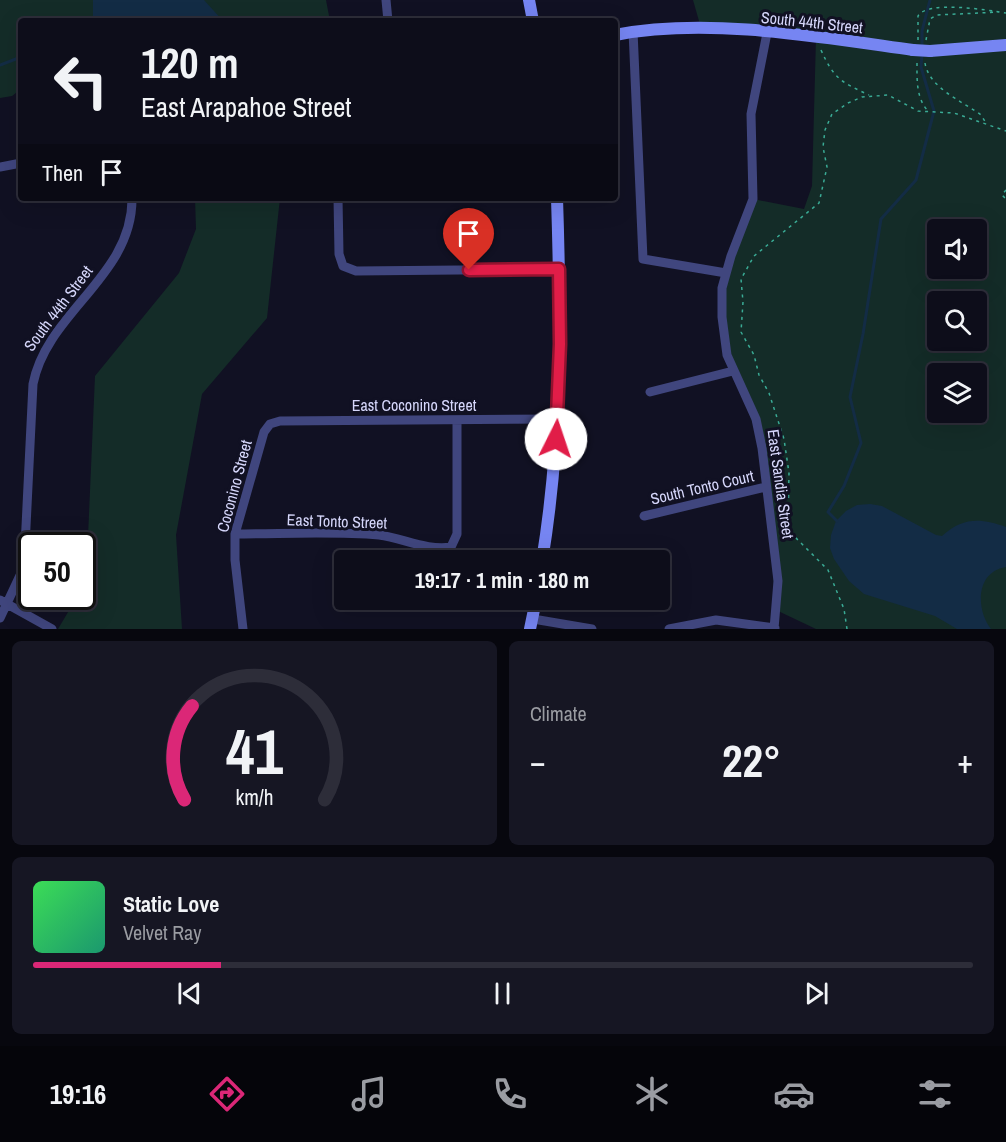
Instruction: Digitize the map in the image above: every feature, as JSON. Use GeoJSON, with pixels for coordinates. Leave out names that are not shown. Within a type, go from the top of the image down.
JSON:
{"type":"FeatureCollection","features":[{"type":"Feature","properties":{"kind":"main road"},"geometry":{"type":"LineString","coordinates":[[529,0],[532,18]]}},
{"type":"Feature","properties":{"kind":"main road","name":"South 44th Street"},"geometry":{"type":"LineString","coordinates":[[618,34],[719,28],[913,50],[930,51],[1006,45]]}},
{"type":"Feature","properties":{"kind":"main road"},"geometry":{"type":"LineString","coordinates":[[543,550],[558,419],[559,269],[556,201]]}},
{"type":"Feature","properties":{"kind":"street"},"geometry":{"type":"LineString","coordinates":[[386,0],[388,18]]}},
{"type":"Feature","properties":{"kind":"street"},"geometry":{"type":"LineString","coordinates":[[633,31],[643,259],[726,273]]}},
{"type":"Feature","properties":{"kind":"street","name":"East Sandia Street"},"geometry":{"type":"LineString","coordinates":[[767,33],[752,114],[753,199],[722,288],[723,337],[733,371],[756,419],[778,581],[774,629]]}},
{"type":"Feature","properties":{"kind":"street"},"geometry":{"type":"LineString","coordinates":[[0,167],[18,163]]}},
{"type":"Feature","properties":{"kind":"street","name":"South 44th Street"},"geometry":{"type":"LineString","coordinates":[[0,618],[4,602],[24,567],[33,384],[37,363],[48,344],[120,251],[132,211],[132,201]]}},
{"type":"Feature","properties":{"kind":"street"},"geometry":{"type":"LineString","coordinates":[[338,201],[339,254],[343,266],[356,271],[559,269]]}},
{"type":"Feature","properties":{"kind":"street"},"geometry":{"type":"LineString","coordinates":[[650,392],[733,371]]}},
{"type":"Feature","properties":{"kind":"street","name":"East Coconino Street"},"geometry":{"type":"LineString","coordinates":[[270,424],[280,421],[558,419]]}},
{"type":"Feature","properties":{"kind":"street","name":"East Tonto Street"},"geometry":{"type":"LineString","coordinates":[[235,534],[363,534],[404,539],[438,549],[451,547],[457,534],[457,420]]}},
{"type":"Feature","properties":{"kind":"street","name":"Coconino Street"},"geometry":{"type":"LineString","coordinates":[[243,629],[235,560],[235,534],[264,432],[270,424]]}},
{"type":"Feature","properties":{"kind":"street","name":"South Tonto Court"},"geometry":{"type":"LineString","coordinates":[[644,516],[766,487]]}},
{"type":"Feature","properties":{"kind":"street"},"geometry":{"type":"LineString","coordinates":[[4,602],[52,629]]}},
{"type":"Feature","properties":{"kind":"street"},"geometry":{"type":"LineString","coordinates":[[669,629],[716,620],[774,629]]}},
{"type":"Feature","properties":{"kind":"street"},"geometry":{"type":"LineString","coordinates":[[531,624],[592,629]]}},
{"type":"Feature","properties":{"kind":"path"},"geometry":{"type":"LineString","coordinates":[[918,35],[918,16],[927,8],[936,6],[974,8],[1006,13]]}},
{"type":"Feature","properties":{"kind":"path"},"geometry":{"type":"LineString","coordinates":[[927,36],[930,19],[937,15],[999,12]]}},
{"type":"Feature","properties":{"kind":"path"},"geometry":{"type":"LineString","coordinates":[[816,38],[833,75],[842,84],[870,96]]}},
{"type":"Feature","properties":{"kind":"path"},"geometry":{"type":"LineString","coordinates":[[925,63],[927,72],[935,82],[981,114],[987,125]]}},
{"type":"Feature","properties":{"kind":"path"},"geometry":{"type":"LineString","coordinates":[[916,64],[921,103],[928,111]]}},
{"type":"Feature","properties":{"kind":"path"},"geometry":{"type":"LineString","coordinates":[[846,629],[844,609],[828,570],[794,536],[788,525],[789,473],[784,439],[769,393],[759,375],[754,355],[741,332],[743,302],[741,279],[754,256],[819,203],[827,167],[823,138],[832,114],[848,103],[870,96],[888,96],[909,108],[954,114],[1006,131]]}},
{"type":"Feature","properties":{"kind":"path"},"geometry":{"type":"LineString","coordinates":[[1006,190],[1002,195],[1006,199]]}},
{"type":"Feature","properties":{"kind":"green space"},"geometry":{"type":"Polygon","coordinates":[[[0,0],[326,0],[329,18],[18,18],[18,91],[12,96],[0,98],[0,0]]]}},
{"type":"Feature","properties":{"kind":"green space"},"geometry":{"type":"Polygon","coordinates":[[[693,0],[1006,0],[1006,629],[816,629],[776,610],[762,448],[733,371],[722,288],[753,199],[804,209],[812,186],[816,38],[701,28],[693,0]]]}},
{"type":"Feature","properties":{"kind":"green space"},"geometry":{"type":"Polygon","coordinates":[[[195,201],[280,201],[267,318],[202,394],[176,535],[182,629],[58,629],[69,610],[96,610],[96,532],[88,532],[95,376],[179,273],[196,229],[195,201]]]}},
{"type":"Feature","properties":{"kind":"water"},"geometry":{"type":"Polygon","coordinates":[[[93,0],[204,0],[220,18],[93,18],[93,0]]]}},
{"type":"Feature","properties":{"kind":"water"},"geometry":{"type":"Polygon","coordinates":[[[857,505],[882,506],[936,535],[942,536],[957,525],[972,521],[1006,527],[1006,567],[988,576],[981,593],[983,612],[991,629],[957,629],[935,616],[864,594],[849,581],[834,559],[830,548],[831,535],[836,521],[846,511],[857,505]]]}},
{"type":"Feature","properties":{"kind":"waterway"},"geometry":{"type":"LineString","coordinates":[[922,48],[922,31],[930,0]]}},
{"type":"Feature","properties":{"kind":"waterway"},"geometry":{"type":"LineString","coordinates":[[837,521],[828,512],[844,486],[861,443],[850,397],[863,334],[881,219],[916,180],[934,111],[921,67],[922,54]]}},
{"type":"Feature","properties":{"kind":"waterway"},"geometry":{"type":"LineString","coordinates":[[0,65],[18,58]]}},
{"type":"Feature","properties":{"kind":"route"},"geometry":{"type":"LineString","coordinates":[[469,270],[559,269],[560,344],[556,439]]}}]}
